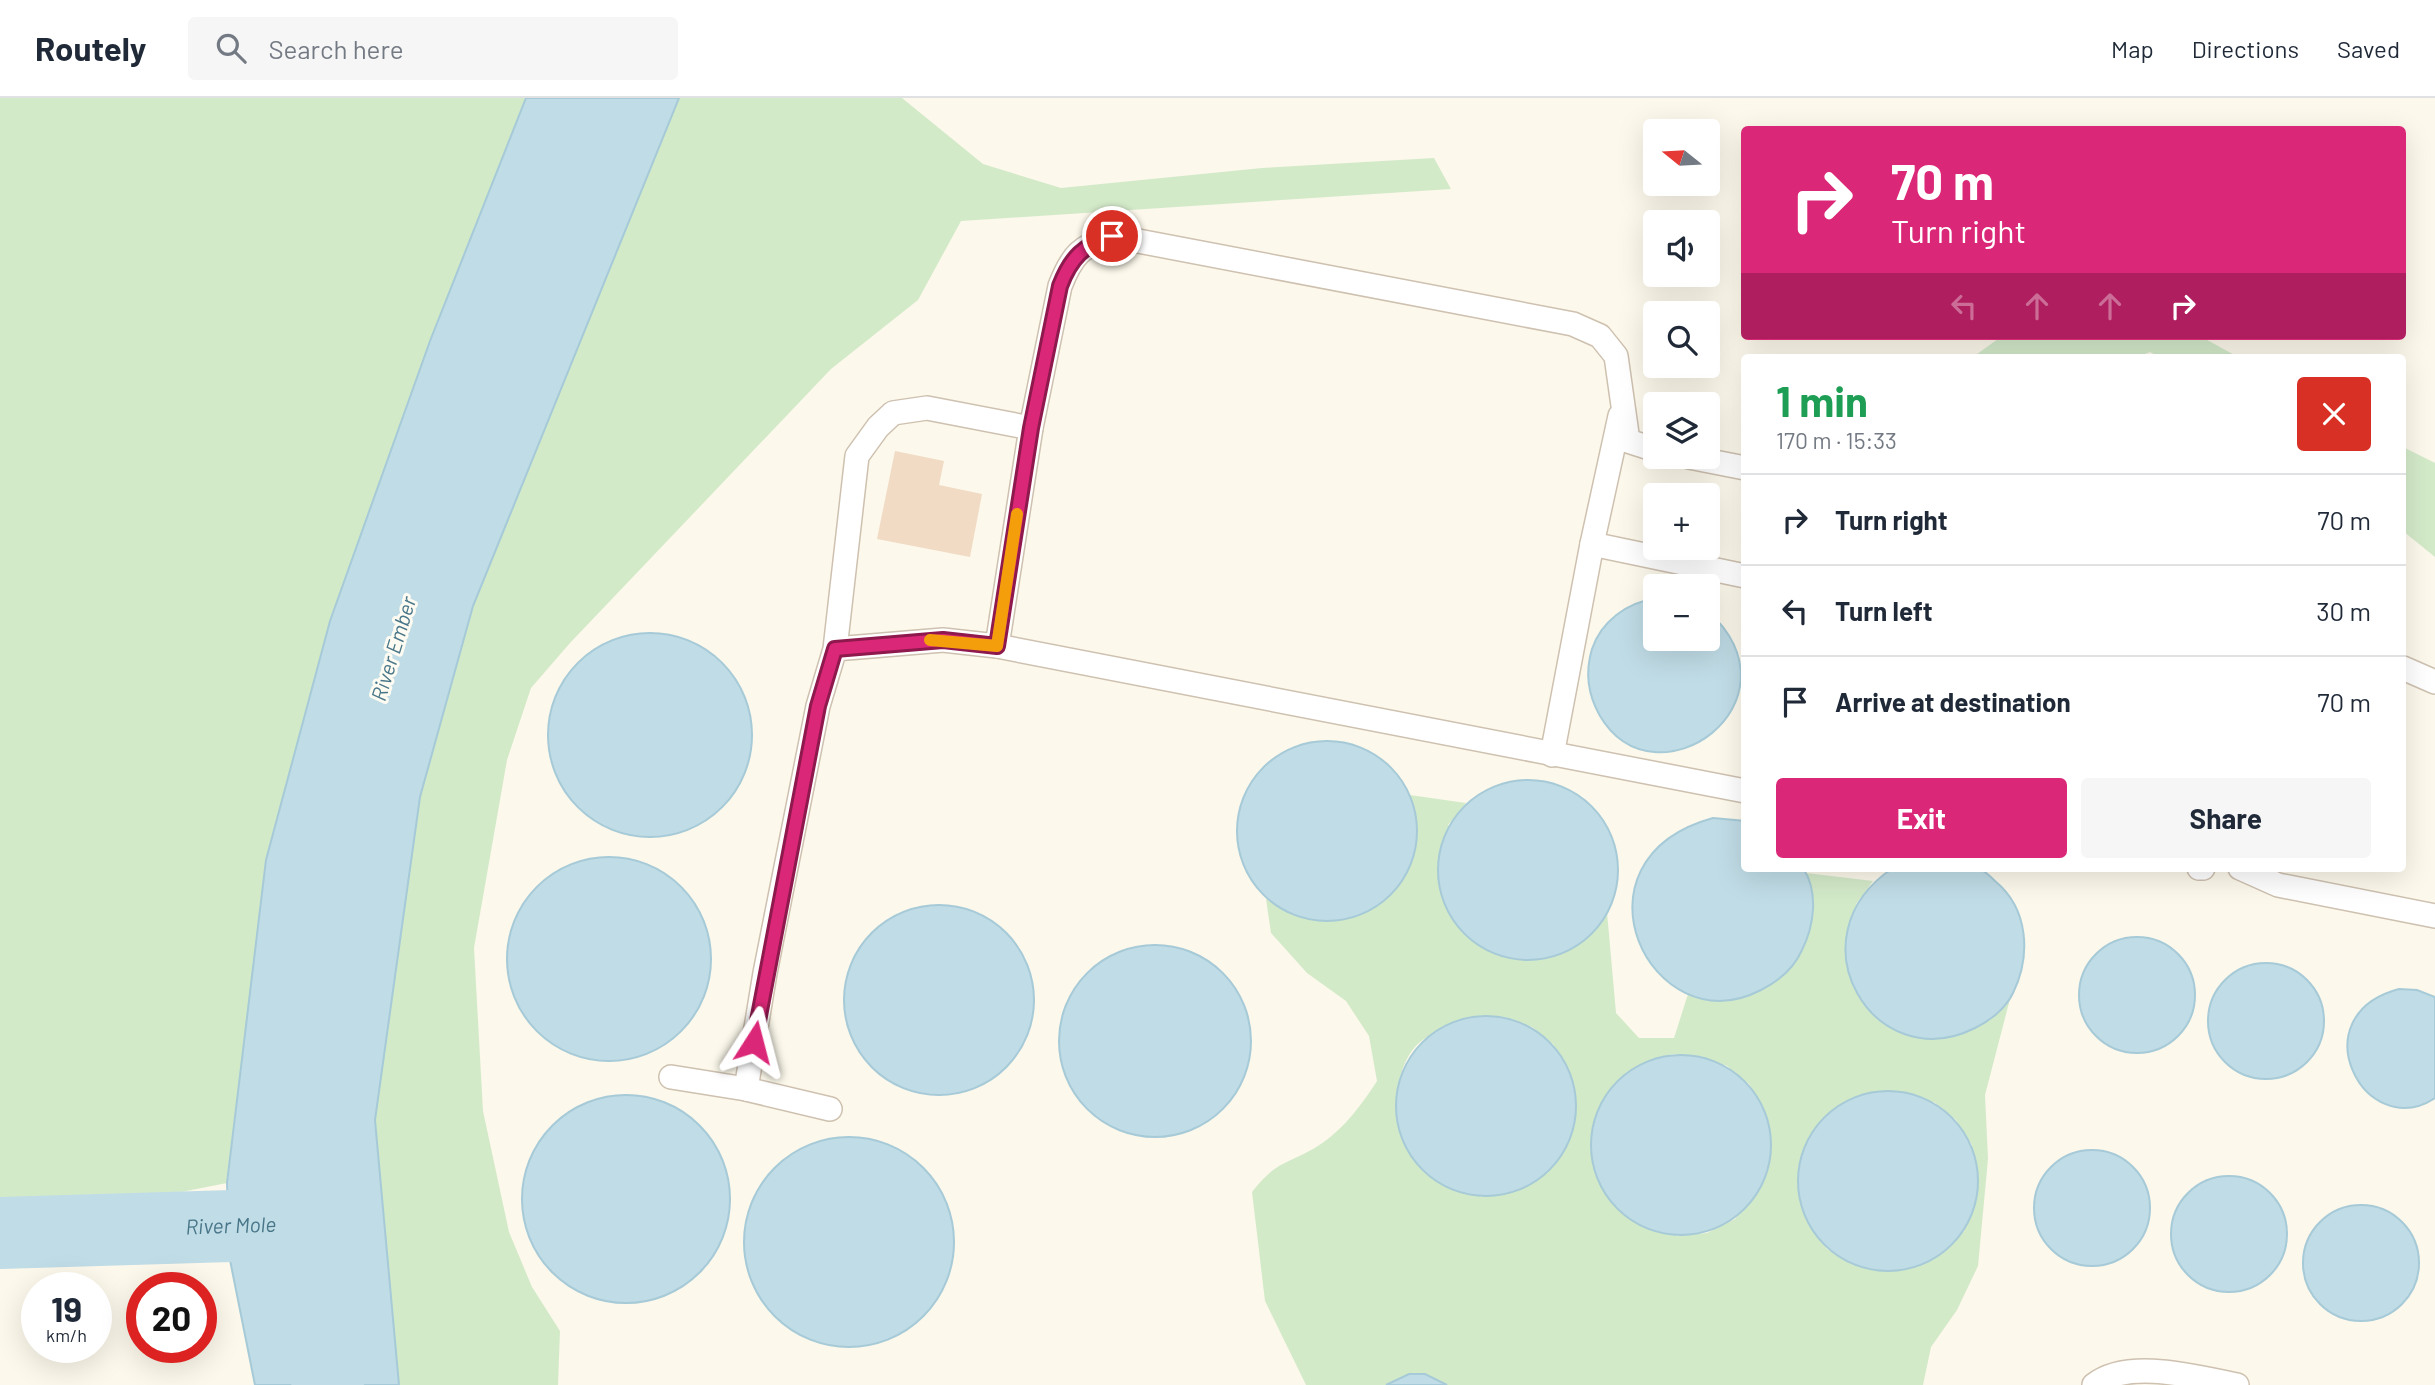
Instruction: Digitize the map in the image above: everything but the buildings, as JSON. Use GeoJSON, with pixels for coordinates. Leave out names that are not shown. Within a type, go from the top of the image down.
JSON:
{"type":"FeatureCollection","features":[{"type":"Feature","properties":{"kind":"lane"},"geometry":{"type":"LineString","coordinates":[[997,646],[1031,428],[1060,286],[1068,265],[1087,244],[1112,236],[1573,324],[1601,336],[1616,356],[1628,441],[1643,446]]}},
{"type":"Feature","properties":{"kind":"lane"},"geometry":{"type":"LineString","coordinates":[[1552,755],[1592,544],[1623,402]]}},
{"type":"Feature","properties":{"kind":"lane"},"geometry":{"type":"LineString","coordinates":[[746,1089],[765,973],[818,706],[835,649],[858,456],[878,427],[893,413],[927,408],[1031,428]]}},
{"type":"Feature","properties":{"kind":"lane"},"geometry":{"type":"LineString","coordinates":[[1720,463],[1741,467]]}},
{"type":"Feature","properties":{"kind":"lane"},"geometry":{"type":"LineString","coordinates":[[1592,544],[1741,575]]}},
{"type":"Feature","properties":{"kind":"lane"},"geometry":{"type":"LineString","coordinates":[[835,649],[943,640],[997,646],[1741,789]]}},
{"type":"Feature","properties":{"kind":"lane"},"geometry":{"type":"LineString","coordinates":[[2406,669],[2435,682]]}},
{"type":"Feature","properties":{"kind":"lane"},"geometry":{"type":"LineString","coordinates":[[2248,872],[2278,886],[2435,916]]}},
{"type":"Feature","properties":{"kind":"lane"},"geometry":{"type":"LineString","coordinates":[[671,1077],[746,1089],[830,1109]]}},
{"type":"Feature","properties":{"kind":"lane"},"geometry":{"type":"LineString","coordinates":[[2094,1385],[2105,1376],[2127,1370],[2237,1385]]}},
{"type":"Feature","properties":{"kind":"green space"},"geometry":{"type":"Polygon","coordinates":[[[0,98],[526,98],[430,341],[330,621],[266,860],[227,1183],[151,1198],[0,1204],[0,98]]]}},
{"type":"Feature","properties":{"kind":"green space"},"geometry":{"type":"Polygon","coordinates":[[[679,98],[902,98],[983,164],[1061,188],[1262,168],[1434,158],[1451,189],[961,221],[918,300],[831,369],[570,643],[531,688],[507,760],[474,948],[483,1111],[509,1232],[532,1287],[560,1331],[558,1385],[399,1385],[375,1120],[420,797],[473,606],[679,98]]]}},
{"type":"Feature","properties":{"kind":"green space"},"geometry":{"type":"Polygon","coordinates":[[[1996,340],[2207,340],[2233,354],[2150,352],[1977,354],[1996,340]]]}},
{"type":"Feature","properties":{"kind":"green space"},"geometry":{"type":"Polygon","coordinates":[[[2406,448],[2435,463],[2435,557],[2406,533],[2406,448]]]}},
{"type":"Feature","properties":{"kind":"green space"},"geometry":{"type":"Polygon","coordinates":[[[1410,795],[1466,803],[1448,825],[1581,943],[1607,912],[1616,1013],[1639,1038],[1674,1038],[1688,994],[1718,1000],[1814,901],[1806,873],[1873,881],[1856,904],[1989,1021],[2010,999],[1985,1095],[1988,1159],[1978,1266],[1957,1310],[1931,1347],[1923,1385],[1447,1385],[1425,1374],[1409,1374],[1386,1385],[1306,1385],[1265,1301],[1252,1192],[1274,1170],[1332,1136],[1357,1110],[1377,1081],[1369,1036],[1346,1001],[1307,973],[1271,933],[1266,899],[1292,915],[1417,822],[1410,795]],[[1505,1017],[1451,1029],[1424,1039],[1409,1055],[1398,1087],[1396,1120],[1481,1197],[1530,1184],[1551,1169],[1565,1148],[1554,1045],[1532,1027],[1505,1017]],[[1671,1054],[1676,1236],[1707,1233],[1735,1219],[1756,1196],[1769,1168],[1764,1109],[1749,1084],[1727,1066],[1700,1056],[1671,1054]],[[1934,1102],[1808,1224],[1827,1249],[1854,1265],[1964,1232],[1972,1145],[1956,1120],[1934,1102]]]}},
{"type":"Feature","properties":{"kind":"water","name":"River Ember"},"geometry":{"type":"Polygon","coordinates":[[[526,98],[679,98],[473,606],[420,797],[375,1120],[399,1385],[255,1385],[230,1260],[227,1183],[266,860],[330,621],[430,341],[526,98]]]}},
{"type":"Feature","properties":{"kind":"water"},"geometry":{"type":"Polygon","coordinates":[[[1643,602],[1643,651],[1720,651],[1720,627],[1734,645],[1741,679],[1732,709],[1712,733],[1685,748],[1654,752],[1625,742],[1600,716],[1590,692],[1588,675],[1596,639],[1616,615],[1643,602]]]}},
{"type":"Feature","properties":{"kind":"water"},"geometry":{"type":"Polygon","coordinates":[[[650,633],[689,641],[722,663],[744,696],[752,735],[744,774],[722,807],[689,829],[650,837],[611,829],[578,807],[556,774],[548,735],[556,696],[578,663],[611,641],[650,633]]]}},
{"type":"Feature","properties":{"kind":"water"},"geometry":{"type":"Polygon","coordinates":[[[1327,741],[1345,742],[1362,748],[1391,767],[1410,796],[1416,813],[1416,849],[1410,866],[1391,895],[1362,914],[1345,920],[1327,921],[1309,920],[1292,914],[1263,895],[1244,866],[1238,849],[1237,831],[1238,813],[1244,796],[1263,767],[1292,748],[1309,742],[1327,741]]]}},
{"type":"Feature","properties":{"kind":"water"},"geometry":{"type":"Polygon","coordinates":[[[1528,780],[1546,781],[1563,787],[1592,806],[1611,835],[1617,852],[1617,888],[1611,905],[1592,934],[1563,953],[1546,959],[1528,960],[1510,959],[1493,953],[1464,934],[1445,905],[1439,888],[1438,870],[1439,852],[1445,835],[1464,806],[1493,787],[1510,781],[1528,780]]]}},
{"type":"Feature","properties":{"kind":"water"},"geometry":{"type":"Polygon","coordinates":[[[1713,818],[1741,821],[1741,872],[1805,872],[1813,898],[1812,920],[1799,957],[1780,978],[1761,990],[1721,1001],[1686,993],[1657,972],[1639,941],[1632,906],[1641,871],[1667,840],[1713,818]]]}},
{"type":"Feature","properties":{"kind":"water"},"geometry":{"type":"Polygon","coordinates":[[[609,857],[648,864],[681,887],[704,920],[711,959],[704,998],[681,1031],[648,1054],[609,1061],[570,1054],[537,1031],[514,998],[507,959],[514,920],[537,887],[570,864],[609,857]]]}},
{"type":"Feature","properties":{"kind":"water"},"geometry":{"type":"Polygon","coordinates":[[[1889,872],[1987,874],[2015,905],[2024,934],[2023,964],[2019,979],[2006,1004],[1981,1025],[1938,1039],[1905,1034],[1877,1018],[1857,993],[1847,962],[1848,929],[1863,897],[1889,872]]]}},
{"type":"Feature","properties":{"kind":"water"},"geometry":{"type":"Polygon","coordinates":[[[939,905],[975,912],[1006,933],[1027,964],[1034,1000],[1027,1036],[1006,1067],[975,1088],[939,1095],[903,1088],[872,1067],[851,1036],[844,1000],[851,964],[872,933],[903,912],[939,905]]]}},
{"type":"Feature","properties":{"kind":"water"},"geometry":{"type":"Polygon","coordinates":[[[2137,937],[2159,941],[2178,954],[2191,973],[2195,995],[2191,1017],[2178,1036],[2159,1049],[2137,1053],[2115,1049],[2096,1036],[2083,1017],[2079,995],[2083,973],[2096,954],[2115,941],[2137,937]]]}},
{"type":"Feature","properties":{"kind":"water"},"geometry":{"type":"Polygon","coordinates":[[[1155,945],[1192,953],[1223,973],[1243,1004],[1251,1041],[1243,1078],[1223,1109],[1192,1129],[1155,1137],[1118,1129],[1087,1109],[1067,1078],[1059,1041],[1067,1004],[1087,973],[1118,953],[1155,945]]]}},
{"type":"Feature","properties":{"kind":"water"},"geometry":{"type":"Polygon","coordinates":[[[2266,963],[2288,967],[2307,980],[2320,999],[2324,1021],[2320,1043],[2307,1062],[2288,1075],[2266,1079],[2244,1075],[2225,1062],[2212,1043],[2208,1021],[2212,999],[2225,980],[2244,967],[2266,963]]]}},
{"type":"Feature","properties":{"kind":"water"},"geometry":{"type":"Polygon","coordinates":[[[2399,989],[2417,990],[2435,997],[2435,1098],[2409,1108],[2386,1104],[2366,1091],[2353,1071],[2348,1047],[2352,1024],[2369,1003],[2399,989]]]}},
{"type":"Feature","properties":{"kind":"water"},"geometry":{"type":"Polygon","coordinates":[[[1486,1016],[1504,1017],[1521,1023],[1550,1042],[1569,1071],[1575,1088],[1575,1124],[1569,1141],[1550,1170],[1521,1189],[1504,1195],[1486,1196],[1468,1195],[1451,1189],[1422,1170],[1403,1141],[1397,1124],[1396,1106],[1397,1088],[1403,1071],[1422,1042],[1451,1023],[1468,1017],[1486,1016]]]}},
{"type":"Feature","properties":{"kind":"water"},"geometry":{"type":"Polygon","coordinates":[[[1681,1055],[1716,1061],[1745,1081],[1765,1110],[1771,1145],[1765,1180],[1745,1209],[1716,1229],[1681,1235],[1646,1229],[1617,1209],[1597,1180],[1591,1145],[1597,1110],[1617,1081],[1646,1061],[1681,1055]]]}},
{"type":"Feature","properties":{"kind":"water"},"geometry":{"type":"Polygon","coordinates":[[[1888,1091],[1923,1097],[1952,1117],[1972,1146],[1978,1181],[1972,1216],[1952,1245],[1923,1265],[1888,1271],[1853,1265],[1824,1245],[1804,1216],[1798,1181],[1804,1146],[1824,1117],[1853,1097],[1888,1091]]]}},
{"type":"Feature","properties":{"kind":"water"},"geometry":{"type":"Polygon","coordinates":[[[626,1095],[666,1102],[700,1125],[723,1159],[730,1199],[723,1239],[700,1273],[666,1296],[626,1303],[586,1296],[552,1273],[529,1239],[522,1199],[529,1159],[552,1125],[586,1102],[626,1095]]]}},
{"type":"Feature","properties":{"kind":"water"},"geometry":{"type":"Polygon","coordinates":[[[849,1137],[889,1145],[923,1168],[946,1202],[954,1242],[946,1282],[923,1316],[889,1339],[849,1347],[809,1339],[775,1316],[752,1282],[744,1242],[752,1202],[775,1168],[809,1145],[849,1137]]]}},
{"type":"Feature","properties":{"kind":"water"},"geometry":{"type":"Polygon","coordinates":[[[2092,1150],[2114,1154],[2133,1167],[2146,1186],[2150,1208],[2146,1230],[2133,1249],[2114,1262],[2092,1266],[2070,1262],[2051,1249],[2038,1230],[2034,1208],[2038,1186],[2051,1167],[2070,1154],[2092,1150]]]}},
{"type":"Feature","properties":{"kind":"water"},"geometry":{"type":"Polygon","coordinates":[[[2229,1176],[2251,1180],[2270,1193],[2283,1212],[2287,1234],[2283,1256],[2270,1275],[2251,1288],[2229,1292],[2207,1288],[2188,1275],[2175,1256],[2171,1234],[2175,1212],[2188,1193],[2207,1180],[2229,1176]]]}},
{"type":"Feature","properties":{"kind":"water"},"geometry":{"type":"Polygon","coordinates":[[[2361,1205],[2383,1209],[2402,1222],[2415,1241],[2419,1263],[2415,1285],[2402,1304],[2383,1317],[2361,1321],[2339,1317],[2320,1304],[2307,1285],[2303,1263],[2307,1241],[2320,1222],[2339,1209],[2361,1205]]]}},
{"type":"Feature","properties":{"kind":"water"},"geometry":{"type":"Polygon","coordinates":[[[1409,1374],[1425,1374],[1447,1385],[1386,1385],[1409,1374]]]}},
{"type":"Feature","properties":{"kind":"waterway","name":"River Mole"},"geometry":{"type":"LineString","coordinates":[[0,1233],[299,1224],[328,1385]]}},
{"type":"Feature","properties":{"kind":"slow traffic"},"geometry":{"type":"LineString","coordinates":[[930,640],[997,646],[1017,514]]}},
{"type":"Feature","properties":{"kind":"route"},"geometry":{"type":"LineString","coordinates":[[754,1042],[765,973],[818,706],[835,649],[888,642],[943,640],[997,646],[1031,428],[1060,286],[1068,265],[1087,244],[1112,236]]}}]}
